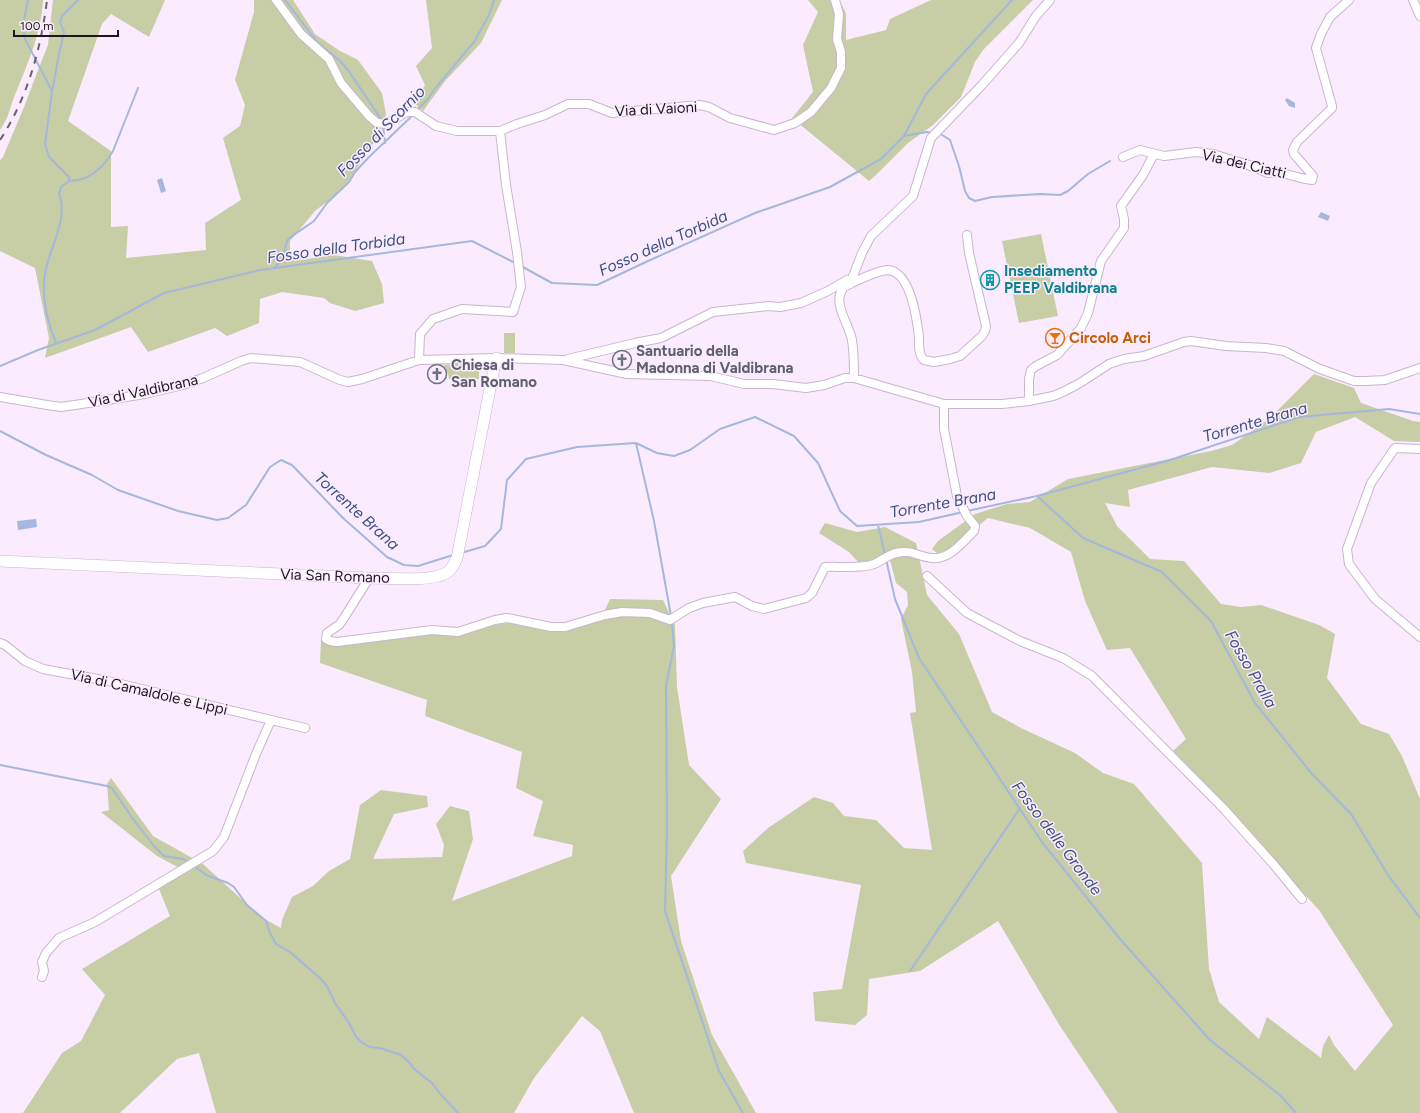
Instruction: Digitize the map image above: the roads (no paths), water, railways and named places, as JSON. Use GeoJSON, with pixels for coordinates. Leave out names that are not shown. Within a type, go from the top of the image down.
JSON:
{"type":"FeatureCollection","features":[{"type":"Feature","properties":{"kind":"street","name":"Via di Vaioni"},"geometry":{"type":"LineString","coordinates":[[276,0],[301,34],[329,60],[341,83],[369,116],[377,123],[386,124],[408,112],[414,112],[436,126],[457,131],[500,131],[545,115],[568,104],[589,104],[612,113],[699,105],[730,118],[774,130],[795,123],[811,112],[831,88],[841,68],[841,52],[837,39],[839,14],[836,2]]}},
{"type":"Feature","properties":{"kind":"street"},"geometry":{"type":"LineString","coordinates":[[854,378],[852,340],[844,321],[839,301],[841,291],[851,281],[862,253],[871,236],[913,196],[931,138],[982,85],[1018,43],[1036,16],[1050,0]]}},
{"type":"Feature","properties":{"kind":"street","name":"Via dei Ciatti"},"geometry":{"type":"LineString","coordinates":[[1154,154],[1164,156],[1196,152],[1213,154],[1246,164],[1268,173],[1278,172],[1312,180],[1313,176],[1294,154],[1293,150],[1297,142],[1332,108],[1316,48],[1321,34],[1330,17],[1349,0]]}},
{"type":"Feature","properties":{"kind":"street"},"geometry":{"type":"LineString","coordinates":[[1413,0],[1420,16]]}},
{"type":"Feature","properties":{"kind":"street"},"geometry":{"type":"LineString","coordinates":[[419,360],[420,334],[433,319],[462,308],[513,312],[521,287],[506,185],[500,131]]}},
{"type":"Feature","properties":{"kind":"street"},"geometry":{"type":"LineString","coordinates":[[1029,401],[1029,379],[1031,370],[1057,355],[1081,328],[1088,313],[1101,261],[1124,228],[1124,219],[1120,206],[1143,175],[1154,154],[1140,150],[1123,157]]}},
{"type":"Feature","properties":{"kind":"street","name":"Via di Valdibrana"},"geometry":{"type":"LineString","coordinates":[[563,360],[661,338],[713,312],[768,306],[780,307],[801,303],[851,281],[885,270],[898,274],[910,294],[916,310],[921,358],[934,362],[955,358],[968,349],[986,329],[969,253],[967,235]]}},
{"type":"Feature","properties":{"kind":"street","name":"Via di Valdibrana"},"geometry":{"type":"LineString","coordinates":[[0,398],[65,406],[145,394],[183,385],[251,358],[300,362],[340,380],[348,382],[362,379],[419,360],[496,358],[563,360],[627,374],[711,376],[744,384],[773,384],[806,388],[824,385],[845,378],[854,378],[944,404],[1002,404],[1029,401],[1063,392],[1109,364],[1124,359],[1144,356],[1191,341],[1226,346],[1266,348],[1284,351],[1320,369],[1354,380],[1385,380],[1420,368]]}},
{"type":"Feature","properties":{"kind":"street","name":"Via San Romano"},"geometry":{"type":"LineString","coordinates":[[0,561],[369,578],[414,578],[439,576],[450,570],[457,558],[496,358]]}},
{"type":"Feature","properties":{"kind":"street"},"geometry":{"type":"LineString","coordinates":[[369,578],[339,625],[327,633],[326,638],[330,641],[337,642],[432,630],[458,632],[495,620],[507,618],[551,628],[565,627],[605,615],[622,612],[650,613],[670,620],[689,608],[703,603],[735,597],[752,606],[764,609],[806,598],[812,593],[825,567],[873,564],[895,554],[906,552],[932,558],[948,555],[974,531],[975,526],[967,516],[957,496],[944,429],[944,404]]}},
{"type":"Feature","properties":{"kind":"street"},"geometry":{"type":"LineString","coordinates":[[1420,449],[1395,448],[1371,483],[1347,549],[1349,564],[1376,599],[1420,637]]}},
{"type":"Feature","properties":{"kind":"street"},"geometry":{"type":"LineString","coordinates":[[927,576],[967,613],[1020,641],[1063,658],[1092,676],[1224,809],[1302,899]]}},
{"type":"Feature","properties":{"kind":"street","name":"Via di Camaldole e Lippi"},"geometry":{"type":"LineString","coordinates":[[0,643],[5,645],[25,661],[43,669],[108,681],[305,728]]}},
{"type":"Feature","properties":{"kind":"street"},"geometry":{"type":"LineString","coordinates":[[42,977],[44,971],[42,962],[46,952],[59,938],[95,922],[213,851],[224,838],[256,754],[271,720]]}},
{"type":"Feature","properties":{"kind":"water"},"geometry":{"type":"Polygon","coordinates":[[[1287,98],[1295,103],[1295,108],[1289,106],[1285,100],[1287,98]]]}},
{"type":"Feature","properties":{"kind":"water"},"geometry":{"type":"Polygon","coordinates":[[[162,178],[166,191],[161,193],[157,180],[162,178]]]}},
{"type":"Feature","properties":{"kind":"water"},"geometry":{"type":"Polygon","coordinates":[[[1321,212],[1330,216],[1328,221],[1318,217],[1321,212]]]}},
{"type":"Feature","properties":{"kind":"water"},"geometry":{"type":"Polygon","coordinates":[[[36,519],[37,527],[18,530],[17,521],[36,519]]]}},
{"type":"Feature","properties":{"kind":"waterway"},"geometry":{"type":"LineString","coordinates":[[28,0],[23,25],[25,39],[52,91]]}},
{"type":"Feature","properties":{"kind":"waterway"},"geometry":{"type":"LineString","coordinates":[[69,181],[69,177],[49,157],[45,144],[52,92],[64,32],[60,22],[62,16],[78,0]]}},
{"type":"Feature","properties":{"kind":"waterway"},"geometry":{"type":"LineString","coordinates":[[285,0],[317,42],[340,61],[348,70],[383,122]]}},
{"type":"Feature","properties":{"kind":"waterway","name":"Fosso di Scornio"},"geometry":{"type":"LineString","coordinates":[[417,110],[427,100],[474,42],[489,15],[494,0]]}},
{"type":"Feature","properties":{"kind":"waterway","name":"Fosso della Torbida"},"geometry":{"type":"LineString","coordinates":[[521,266],[552,283],[597,285],[755,213],[830,187],[881,159],[904,136],[926,94],[1012,0]]}},
{"type":"Feature","properties":{"kind":"waterway"},"geometry":{"type":"LineString","coordinates":[[56,343],[44,301],[44,283],[47,264],[62,214],[59,193],[61,187],[69,181],[83,179],[90,176],[105,163],[113,151],[138,88]]}},
{"type":"Feature","properties":{"kind":"waterway","name":"Fosso di Scornio"},"geometry":{"type":"LineString","coordinates":[[275,267],[285,256],[285,248],[288,239],[314,221],[327,203],[349,182],[355,172],[369,157],[413,115]]}},
{"type":"Feature","properties":{"kind":"waterway"},"geometry":{"type":"LineString","coordinates":[[383,126],[385,143]]}},
{"type":"Feature","properties":{"kind":"waterway"},"geometry":{"type":"LineString","coordinates":[[904,136],[927,132],[933,133]]}},
{"type":"Feature","properties":{"kind":"waterway"},"geometry":{"type":"LineString","coordinates":[[939,133],[950,140],[959,166],[965,191],[969,198],[975,201],[992,197],[1040,194],[1060,195],[1068,191],[1088,174],[1110,161]]}},
{"type":"Feature","properties":{"kind":"waterway","name":"Fosso della Torbida"},"geometry":{"type":"LineString","coordinates":[[0,366],[38,350],[95,330],[164,293],[260,270],[472,241],[515,263]]}},
{"type":"Feature","properties":{"kind":"waterway","name":"Torrente Brana"},"geometry":{"type":"LineString","coordinates":[[967,511],[1037,496],[1170,460],[1299,417],[1389,409],[1420,414]]}},
{"type":"Feature","properties":{"kind":"waterway","name":"Torrente Brana"},"geometry":{"type":"LineString","coordinates":[[461,553],[485,546],[501,529],[507,480],[526,459],[577,447],[636,443],[657,453],[674,456],[690,450],[720,429],[755,417],[794,436],[818,463],[840,511],[857,526],[919,522],[963,512]]}},
{"type":"Feature","properties":{"kind":"waterway","name":"Torrente Brana"},"geometry":{"type":"LineString","coordinates":[[0,431],[46,455],[92,475],[118,490],[178,511],[217,520],[228,518],[246,505],[270,467],[281,460],[292,465],[343,518],[387,557],[404,565],[418,566],[453,555]]}},
{"type":"Feature","properties":{"kind":"waterway"},"geometry":{"type":"LineString","coordinates":[[636,443],[654,521],[671,616]]}},
{"type":"Feature","properties":{"kind":"waterway","name":"Fosso Pralla"},"geometry":{"type":"LineString","coordinates":[[1037,496],[1083,538],[1162,572],[1211,621],[1255,703],[1312,774],[1351,814],[1388,875],[1420,918]]}},
{"type":"Feature","properties":{"kind":"waterway","name":"Fosso delle Gronde"},"geometry":{"type":"LineString","coordinates":[[878,525],[885,555]]}},
{"type":"Feature","properties":{"kind":"waterway","name":"Fosso delle Gronde"},"geometry":{"type":"LineString","coordinates":[[886,559],[895,599],[919,658],[1042,842],[1120,939],[1210,1040],[1280,1095],[1296,1113]]}},
{"type":"Feature","properties":{"kind":"waterway"},"geometry":{"type":"LineString","coordinates":[[672,623],[674,646],[666,686],[667,829],[665,911],[719,1071],[743,1113]]}},
{"type":"Feature","properties":{"kind":"waterway"},"geometry":{"type":"LineString","coordinates":[[0,765],[112,788],[133,819],[154,846],[164,856],[183,859],[190,863]]}},
{"type":"Feature","properties":{"kind":"waterway"},"geometry":{"type":"LineString","coordinates":[[910,971],[1020,808]]}},
{"type":"Feature","properties":{"kind":"waterway"},"geometry":{"type":"LineString","coordinates":[[193,865],[206,875],[228,883],[234,887],[247,905],[266,921],[276,944],[290,952],[327,986],[335,1003],[349,1023],[356,1037],[361,1042],[370,1047],[380,1048],[401,1055],[414,1069],[432,1083],[458,1113]]}},
{"type":"Feature","properties":{"kind":"railway"},"geometry":{"type":"LineString","coordinates":[[0,140],[10,124],[25,91],[37,55],[47,0]]}},
{"type":"Feature","properties":{"kind":"place","name":"Insediamento PEEP Valdibrana"},"geometry":{"type":"Point","coordinates":[990,280]}},
{"type":"Feature","properties":{"kind":"place","name":"Circolo Arci"},"geometry":{"type":"Point","coordinates":[1055,338]}},
{"type":"Feature","properties":{"kind":"place","name":"Santuario della Madonna di Valdibrana"},"geometry":{"type":"Point","coordinates":[622,360]}},
{"type":"Feature","properties":{"kind":"place","name":"Chiesa di San Romano"},"geometry":{"type":"Point","coordinates":[437,374]}}]}
